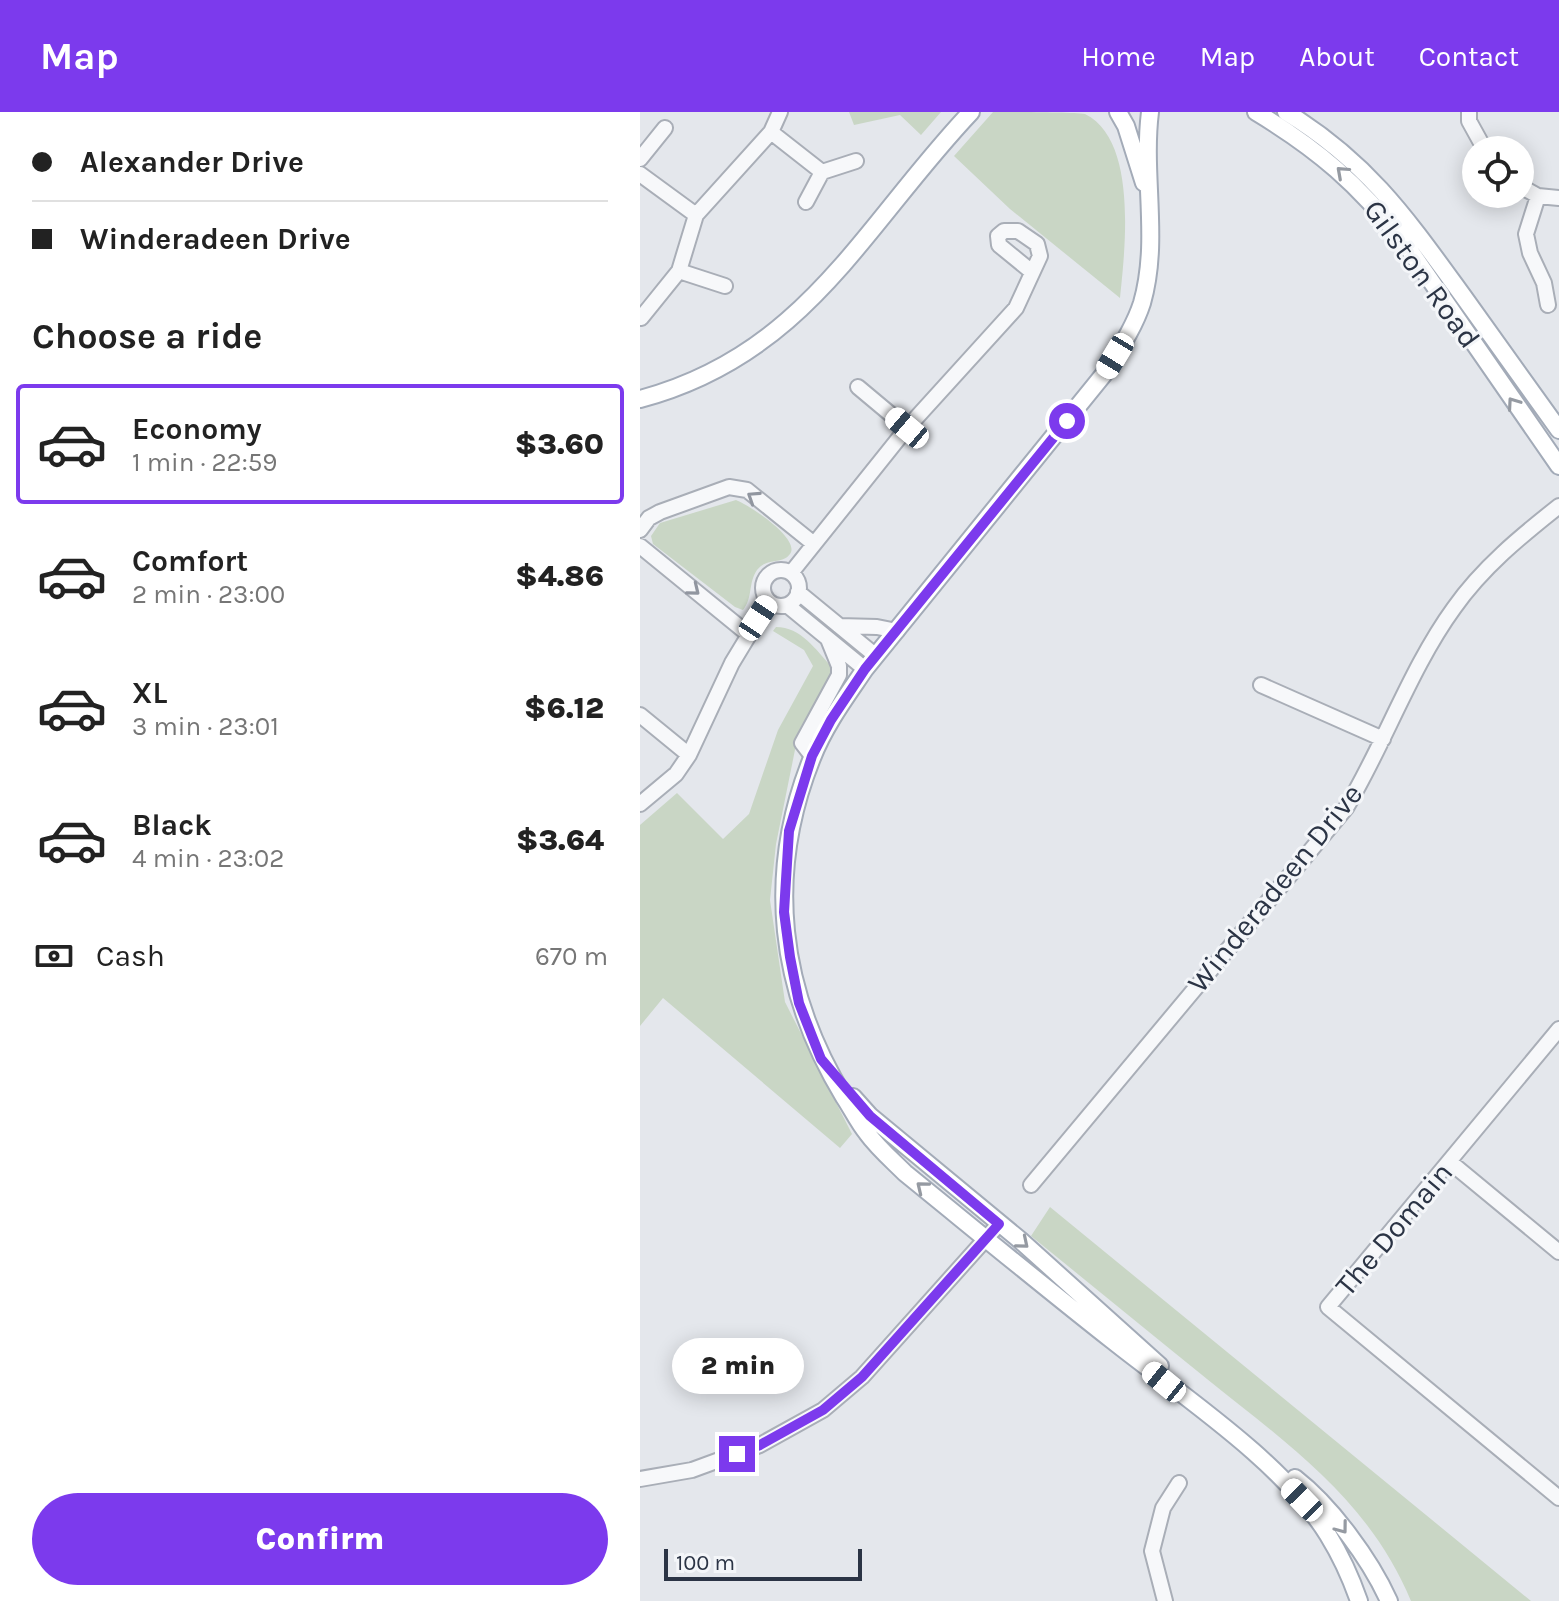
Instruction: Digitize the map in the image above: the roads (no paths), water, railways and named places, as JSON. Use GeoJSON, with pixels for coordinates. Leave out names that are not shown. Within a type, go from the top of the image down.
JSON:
{"type":"FeatureCollection","features":[{"type":"Feature","properties":{"kind":"main road"},"geometry":{"type":"LineString","coordinates":[[640,399],[724,366],[770,336],[801,310],[829,282],[971,112]]}},
{"type":"Feature","properties":{"kind":"main road"},"geometry":{"type":"LineString","coordinates":[[1118,112],[1126,126],[1149,199]]}},
{"type":"Feature","properties":{"kind":"main road"},"geometry":{"type":"LineString","coordinates":[[1150,112],[1152,237],[1141,306],[1104,374],[871,662],[831,720],[812,756],[789,831],[784,912],[799,1003],[821,1059],[867,1133],[905,1173],[1284,1480],[1328,1535],[1348,1570],[1359,1601]]}},
{"type":"Feature","properties":{"kind":"main road","name":"Gilston Road"},"geometry":{"type":"LineString","coordinates":[[1256,112],[1326,159],[1380,211],[1559,466]]}},
{"type":"Feature","properties":{"kind":"main road","name":"Gilston Road"},"geometry":{"type":"LineString","coordinates":[[1286,112],[1323,135],[1383,189],[1559,430]]}},
{"type":"Feature","properties":{"kind":"main road"},"geometry":{"type":"LineString","coordinates":[[821,1059],[870,1116],[1301,1483],[1335,1518],[1374,1573],[1389,1601]]}},
{"type":"Feature","properties":{"kind":"street"},"geometry":{"type":"LineString","coordinates":[[641,318],[679,271],[696,215],[771,132],[780,112]]}},
{"type":"Feature","properties":{"kind":"street"},"geometry":{"type":"LineString","coordinates":[[1469,112],[1469,121],[1477,136]]}},
{"type":"Feature","properties":{"kind":"street"},"geometry":{"type":"LineString","coordinates":[[640,159],[665,128]]}},
{"type":"Feature","properties":{"kind":"street"},"geometry":{"type":"LineString","coordinates":[[771,132],[822,172]]}},
{"type":"Feature","properties":{"kind":"street"},"geometry":{"type":"LineString","coordinates":[[806,202],[822,172],[856,161]]}},
{"type":"Feature","properties":{"kind":"street"},"geometry":{"type":"LineString","coordinates":[[640,174],[696,215]]}},
{"type":"Feature","properties":{"kind":"street"},"geometry":{"type":"LineString","coordinates":[[1534,194],[1559,198]]}},
{"type":"Feature","properties":{"kind":"street"},"geometry":{"type":"LineString","coordinates":[[1538,196],[1526,234],[1530,253],[1544,283],[1548,305]]}},
{"type":"Feature","properties":{"kind":"street"},"geometry":{"type":"LineString","coordinates":[[679,271],[725,286]]}},
{"type":"Feature","properties":{"kind":"street"},"geometry":{"type":"LineString","coordinates":[[791,573],[907,428],[1016,308],[1032,272]]}},
{"type":"Feature","properties":{"kind":"street"},"geometry":{"type":"LineString","coordinates":[[858,387],[907,428]]}},
{"type":"Feature","properties":{"kind":"street"},"geometry":{"type":"LineString","coordinates":[[640,530],[649,518],[660,512],[729,487],[747,490],[814,544]]}},
{"type":"Feature","properties":{"kind":"street","name":"Winderadeen Drive"},"geometry":{"type":"LineString","coordinates":[[1031,1185],[1346,808],[1435,638],[1463,595],[1493,563],[1559,506]]}},
{"type":"Feature","properties":{"kind":"street"},"geometry":{"type":"LineString","coordinates":[[640,546],[748,634]]}},
{"type":"Feature","properties":{"kind":"street"},"geometry":{"type":"LineString","coordinates":[[777,570],[791,573],[798,581],[794,600],[780,606],[769,602],[762,590],[766,577],[777,570]]}},
{"type":"Feature","properties":{"kind":"street"},"geometry":{"type":"LineString","coordinates":[[798,592],[839,625],[871,662]]}},
{"type":"Feature","properties":{"kind":"street"},"geometry":{"type":"LineString","coordinates":[[640,804],[676,774],[689,755],[748,634],[769,602]]}},
{"type":"Feature","properties":{"kind":"street"},"geometry":{"type":"LineString","coordinates":[[787,605],[828,639],[871,662]]}},
{"type":"Feature","properties":{"kind":"street"},"geometry":{"type":"LineString","coordinates":[[839,625],[897,631]]}},
{"type":"Feature","properties":{"kind":"street"},"geometry":{"type":"LineString","coordinates":[[812,756],[802,743],[839,675],[839,666],[828,639]]}},
{"type":"Feature","properties":{"kind":"street"},"geometry":{"type":"LineString","coordinates":[[1261,685],[1383,739]]}},
{"type":"Feature","properties":{"kind":"street"},"geometry":{"type":"LineString","coordinates":[[640,715],[689,755]]}},
{"type":"Feature","properties":{"kind":"street","name":"The Domain"},"geometry":{"type":"LineString","coordinates":[[1559,1029],[1328,1307],[1559,1498]]}},
{"type":"Feature","properties":{"kind":"street"},"geometry":{"type":"LineString","coordinates":[[1450,1162],[1559,1252]]}},
{"type":"Feature","properties":{"kind":"street"},"geometry":{"type":"LineString","coordinates":[[640,1479],[692,1470],[760,1445],[823,1410],[862,1377],[999,1224]]}},
{"type":"Feature","properties":{"kind":"street"},"geometry":{"type":"LineString","coordinates":[[1165,1601],[1152,1551],[1163,1508],[1179,1483]]}}]}
